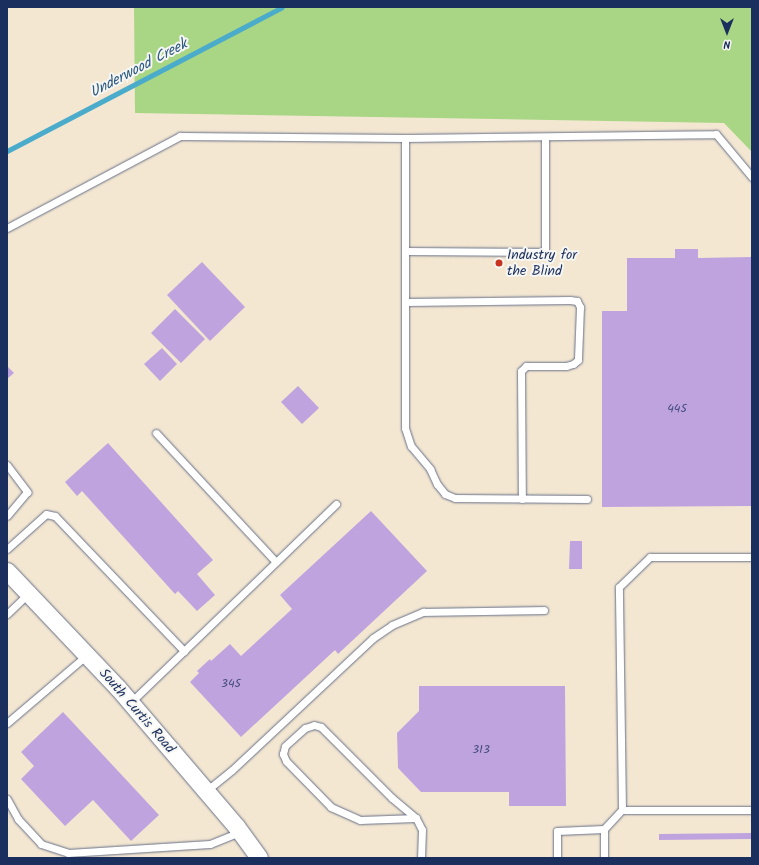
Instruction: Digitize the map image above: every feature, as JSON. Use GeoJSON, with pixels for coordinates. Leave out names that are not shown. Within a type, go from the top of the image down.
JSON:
{"type":"FeatureCollection","features":[{"type":"Feature","properties":{"kind":"street","name":"South Curtis Road"},"geometry":{"type":"LineString","coordinates":[[7,571],[130,702],[241,832],[259,858]]}},
{"type":"Feature","properties":{"kind":"lane"},"geometry":{"type":"LineString","coordinates":[[7,228],[180,136],[405,138],[716,134],[752,178]]}},
{"type":"Feature","properties":{"kind":"lane"},"geometry":{"type":"LineString","coordinates":[[406,251],[545,252],[545,137]]}},
{"type":"Feature","properties":{"kind":"lane"},"geometry":{"type":"LineString","coordinates":[[405,138],[405,428],[411,446],[430,469],[445,494],[468,498],[587,499]]}},
{"type":"Feature","properties":{"kind":"lane"},"geometry":{"type":"LineString","coordinates":[[406,302],[577,301],[580,307],[578,360],[566,366],[526,366],[521,371],[522,499]]}},
{"type":"Feature","properties":{"kind":"lane"},"geometry":{"type":"LineString","coordinates":[[156,433],[276,562]]}},
{"type":"Feature","properties":{"kind":"lane"},"geometry":{"type":"LineString","coordinates":[[7,465],[27,492],[7,516]]}},
{"type":"Feature","properties":{"kind":"lane"},"geometry":{"type":"LineString","coordinates":[[130,702],[336,504]]}},
{"type":"Feature","properties":{"kind":"lane"},"geometry":{"type":"LineString","coordinates":[[7,549],[46,514],[55,516],[184,651]]}},
{"type":"Feature","properties":{"kind":"lane"},"geometry":{"type":"LineString","coordinates":[[604,858],[604,829],[622,810],[619,587],[650,557],[752,557]]}},
{"type":"Feature","properties":{"kind":"lane"},"geometry":{"type":"LineString","coordinates":[[7,614],[29,593]]}},
{"type":"Feature","properties":{"kind":"lane"},"geometry":{"type":"LineString","coordinates":[[206,791],[232,770],[373,638],[392,625],[423,612],[544,610]]}},
{"type":"Feature","properties":{"kind":"lane"},"geometry":{"type":"LineString","coordinates":[[7,723],[87,655]]}},
{"type":"Feature","properties":{"kind":"lane"},"geometry":{"type":"LineString","coordinates":[[416,818],[360,820],[331,807],[286,761],[283,754],[286,746],[306,728],[314,725],[321,727],[392,798],[416,818],[422,830],[421,858]]}},
{"type":"Feature","properties":{"kind":"lane"},"geometry":{"type":"LineString","coordinates":[[7,799],[18,819],[41,844],[68,853],[210,844],[241,832]]}},
{"type":"Feature","properties":{"kind":"lane"},"geometry":{"type":"LineString","coordinates":[[622,810],[752,810]]}},
{"type":"Feature","properties":{"kind":"lane"},"geometry":{"type":"LineString","coordinates":[[557,858],[557,831],[604,829]]}},
{"type":"Feature","properties":{"kind":"green space"},"geometry":{"type":"Polygon","coordinates":[[[134,7],[752,7],[752,152],[724,123],[135,113],[134,7]]]}},
{"type":"Feature","properties":{"kind":"building"},"geometry":{"type":"Polygon","coordinates":[[[675,249],[698,249],[698,258],[752,257],[752,506],[602,507],[602,311],[627,311],[627,258],[675,258],[675,249]]]}},
{"type":"Feature","properties":{"kind":"building"},"geometry":{"type":"Polygon","coordinates":[[[202,262],[245,307],[210,341],[167,295],[202,262]]]}},
{"type":"Feature","properties":{"kind":"building"},"geometry":{"type":"Polygon","coordinates":[[[175,309],[205,339],[181,363],[151,333],[175,309]]]}},
{"type":"Feature","properties":{"kind":"building"},"geometry":{"type":"Polygon","coordinates":[[[162,348],[177,364],[160,381],[144,364],[162,348]]]}},
{"type":"Feature","properties":{"kind":"building"},"geometry":{"type":"Polygon","coordinates":[[[7,366],[14,373],[7,379],[7,366]]]}},
{"type":"Feature","properties":{"kind":"building"},"geometry":{"type":"Polygon","coordinates":[[[298,386],[319,408],[302,424],[281,402],[298,386]]]}},
{"type":"Feature","properties":{"kind":"building"},"geometry":{"type":"Polygon","coordinates":[[[108,443],[213,560],[197,574],[215,595],[197,611],[178,591],[175,594],[82,491],[77,496],[65,482],[108,443]]]}},
{"type":"Feature","properties":{"kind":"building"},"geometry":{"type":"Polygon","coordinates":[[[371,511],[427,571],[338,654],[335,650],[241,737],[190,682],[199,673],[197,671],[230,644],[241,656],[292,609],[280,595],[371,511]]]}},
{"type":"Feature","properties":{"kind":"building"},"geometry":{"type":"Polygon","coordinates":[[[570,541],[582,541],[582,569],[569,569],[570,541]]]}},
{"type":"Feature","properties":{"kind":"building"},"geometry":{"type":"Polygon","coordinates":[[[419,686],[565,686],[566,806],[509,806],[509,792],[421,792],[398,768],[397,733],[419,711],[419,686]]]}},
{"type":"Feature","properties":{"kind":"building"},"geometry":{"type":"Polygon","coordinates":[[[63,712],[159,815],[131,841],[93,800],[65,826],[21,779],[34,766],[21,752],[63,712]]]}},
{"type":"Feature","properties":{"kind":"building"},"geometry":{"type":"Polygon","coordinates":[[[752,833],[752,839],[659,840],[659,834],[752,833]]]}},
{"type":"Feature","properties":{"kind":"waterway","name":"Underwood Creek"},"geometry":{"type":"LineString","coordinates":[[7,151],[282,7]]}},
{"type":"Feature","properties":{"kind":"place","name":"Industry for the Blind"},"geometry":{"type":"Point","coordinates":[499,263]}}]}
